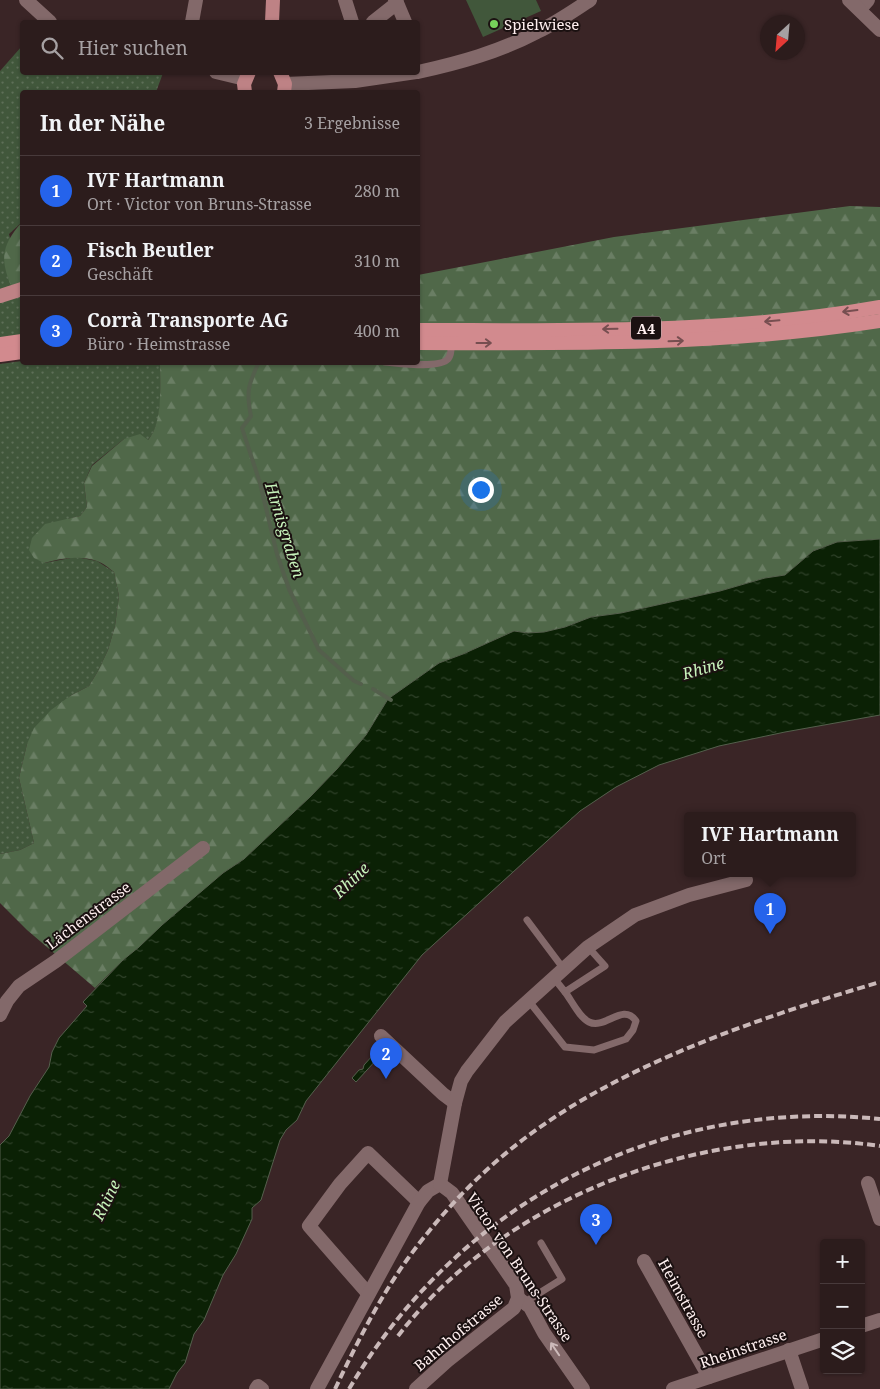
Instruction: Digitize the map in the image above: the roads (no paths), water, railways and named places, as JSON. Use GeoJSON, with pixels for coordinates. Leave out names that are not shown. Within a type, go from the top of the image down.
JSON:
{"type":"FeatureCollection","features":[{"type":"Feature","properties":{"kind":"highway","name":"A4"},"geometry":{"type":"LineString","coordinates":[[420,330],[675,328],[796,318],[880,306]]}},
{"type":"Feature","properties":{"kind":"highway","name":"A4"},"geometry":{"type":"LineString","coordinates":[[420,343],[637,342],[724,339],[808,331],[880,321]]}},
{"type":"Feature","properties":{"kind":"highway"},"geometry":{"type":"LineString","coordinates":[[0,344],[20,341]]}},
{"type":"Feature","properties":{"kind":"highway"},"geometry":{"type":"LineString","coordinates":[[0,355],[20,352]]}},
{"type":"Feature","properties":{"kind":"main road"},"geometry":{"type":"LineString","coordinates":[[272,20],[273,0]]}},
{"type":"Feature","properties":{"kind":"main road"},"geometry":{"type":"LineString","coordinates":[[0,296],[20,289]]}},
{"type":"Feature","properties":{"kind":"street"},"geometry":{"type":"LineString","coordinates":[[26,0],[48,20]]}},
{"type":"Feature","properties":{"kind":"street"},"geometry":{"type":"LineString","coordinates":[[192,20],[196,0]]}},
{"type":"Feature","properties":{"kind":"street"},"geometry":{"type":"LineString","coordinates":[[345,0],[351,20]]}},
{"type":"Feature","properties":{"kind":"street"},"geometry":{"type":"LineString","coordinates":[[420,71],[473,58],[515,43],[560,20],[590,0]]}},
{"type":"Feature","properties":{"kind":"street"},"geometry":{"type":"LineString","coordinates":[[849,0],[864,5],[880,30]]}},
{"type":"Feature","properties":{"kind":"street"},"geometry":{"type":"LineString","coordinates":[[375,20],[396,2],[405,20]]}},
{"type":"Feature","properties":{"kind":"street"},"geometry":{"type":"LineString","coordinates":[[225,75],[246,82]]}},
{"type":"Feature","properties":{"kind":"street"},"geometry":{"type":"LineString","coordinates":[[283,83],[380,75]]}},
{"type":"Feature","properties":{"kind":"street","name":"Lächenstrasse"},"geometry":{"type":"LineString","coordinates":[[0,1015],[7,1001],[19,986],[203,848]]}},
{"type":"Feature","properties":{"kind":"street"},"geometry":{"type":"LineString","coordinates":[[317,1389],[419,1202],[428,1191],[440,1184],[461,1082],[467,1071],[505,1022],[588,947],[635,915],[689,895],[746,880]]}},
{"type":"Feature","properties":{"kind":"street"},"geometry":{"type":"LineString","coordinates":[[381,1036],[443,1094],[456,1103]]}},
{"type":"Feature","properties":{"kind":"street"},"geometry":{"type":"LineString","coordinates":[[369,1293],[309,1226],[340,1184],[368,1153],[419,1202]]}},
{"type":"Feature","properties":{"kind":"street"},"geometry":{"type":"LineString","coordinates":[[868,1183],[880,1219]]}},
{"type":"Feature","properties":{"kind":"street","name":"Victor von Bruns-Strasse"},"geometry":{"type":"LineString","coordinates":[[440,1184],[452,1194],[516,1285],[522,1300],[530,1307],[544,1332],[583,1389]]}},
{"type":"Feature","properties":{"kind":"street","name":"Heimstrasse"},"geometry":{"type":"LineString","coordinates":[[644,1261],[709,1377]]}},
{"type":"Feature","properties":{"kind":"street","name":"Bahnhofstrasse"},"geometry":{"type":"LineString","coordinates":[[416,1389],[447,1361],[522,1300]]}},
{"type":"Feature","properties":{"kind":"street"},"geometry":{"type":"LineString","coordinates":[[865,1325],[880,1320]]}},
{"type":"Feature","properties":{"kind":"street","name":"Rheinstrasse"},"geometry":{"type":"LineString","coordinates":[[673,1389],[820,1339]]}},
{"type":"Feature","properties":{"kind":"street"},"geometry":{"type":"LineString","coordinates":[[789,1350],[802,1389]]}},
{"type":"Feature","properties":{"kind":"street"},"geometry":{"type":"LineString","coordinates":[[256,1389],[258,1386],[262,1389]]}},
{"type":"Feature","properties":{"kind":"lane"},"geometry":{"type":"LineString","coordinates":[[420,363],[438,364],[444,362],[450,356],[451,343]]}},
{"type":"Feature","properties":{"kind":"lane"},"geometry":{"type":"LineString","coordinates":[[527,920],[558,973],[565,992],[584,1019],[592,1024],[600,1023],[624,1013],[636,1020],[633,1030],[626,1039],[594,1050],[565,1047],[528,1000]]}},
{"type":"Feature","properties":{"kind":"lane"},"geometry":{"type":"LineString","coordinates":[[565,992],[605,966],[588,947]]}},
{"type":"Feature","properties":{"kind":"lane"},"geometry":{"type":"LineString","coordinates":[[522,1300],[562,1279],[541,1244]]}},
{"type":"Feature","properties":{"kind":"water","name":"Rhine"},"geometry":{"type":"Polygon","coordinates":[[[880,539],[880,715],[719,746],[659,765],[616,787],[580,811],[422,955],[306,1101],[297,1120],[286,1130],[280,1140],[261,1200],[252,1208],[252,1219],[236,1254],[223,1275],[204,1320],[194,1334],[185,1363],[177,1373],[169,1389],[0,1389],[0,1145],[9,1136],[30,1096],[49,1067],[52,1052],[59,1038],[87,1006],[83,1002],[123,960],[223,873],[244,859],[310,797],[366,735],[388,699],[439,663],[514,631],[528,633],[544,632],[565,627],[591,617],[621,613],[720,591],[765,578],[785,575],[813,551],[837,542],[880,539]]]}},
{"type":"Feature","properties":{"kind":"water"},"geometry":{"type":"Polygon","coordinates":[[[374,1054],[378,1058],[356,1082],[352,1078],[359,1070],[363,1069],[364,1065],[374,1054]]]}},
{"type":"Feature","properties":{"kind":"waterway","name":"Hirnisgraben"},"geometry":{"type":"LineString","coordinates":[[258,365],[249,389],[251,416],[242,428],[260,483],[277,554],[289,589],[319,650],[354,681],[361,684]]}},
{"type":"Feature","properties":{"kind":"waterway","name":"Hirnisgraben"},"geometry":{"type":"LineString","coordinates":[[373,689],[391,700]]}},
{"type":"Feature","properties":{"kind":"railway"},"geometry":{"type":"LineString","coordinates":[[335,1389],[378,1305],[409,1257],[455,1201],[489,1168],[526,1137],[583,1099],[665,1058],[751,1024],[880,982]]}},
{"type":"Feature","properties":{"kind":"railway"},"geometry":{"type":"LineString","coordinates":[[349,1389],[395,1322],[448,1264],[508,1215],[574,1175],[645,1145],[720,1125],[799,1117],[880,1119]]}},
{"type":"Feature","properties":{"kind":"railway"},"geometry":{"type":"LineString","coordinates":[[398,1336],[442,1287],[494,1244],[552,1208],[614,1179],[680,1158],[747,1145],[814,1141],[880,1146]]}},
{"type":"Feature","properties":{"kind":"place","name":"Spielwiese"},"geometry":{"type":"Point","coordinates":[494,24]}},
{"type":"Feature","properties":{"kind":"place","name":"IVF Hartmann"},"geometry":{"type":"Point","coordinates":[770,934]}},
{"type":"Feature","properties":{"kind":"place","name":"Fisch Beutler"},"geometry":{"type":"Point","coordinates":[386,1079]}},
{"type":"Feature","properties":{"kind":"place","name":"Corrà Transporte AG"},"geometry":{"type":"Point","coordinates":[596,1245]}}]}
